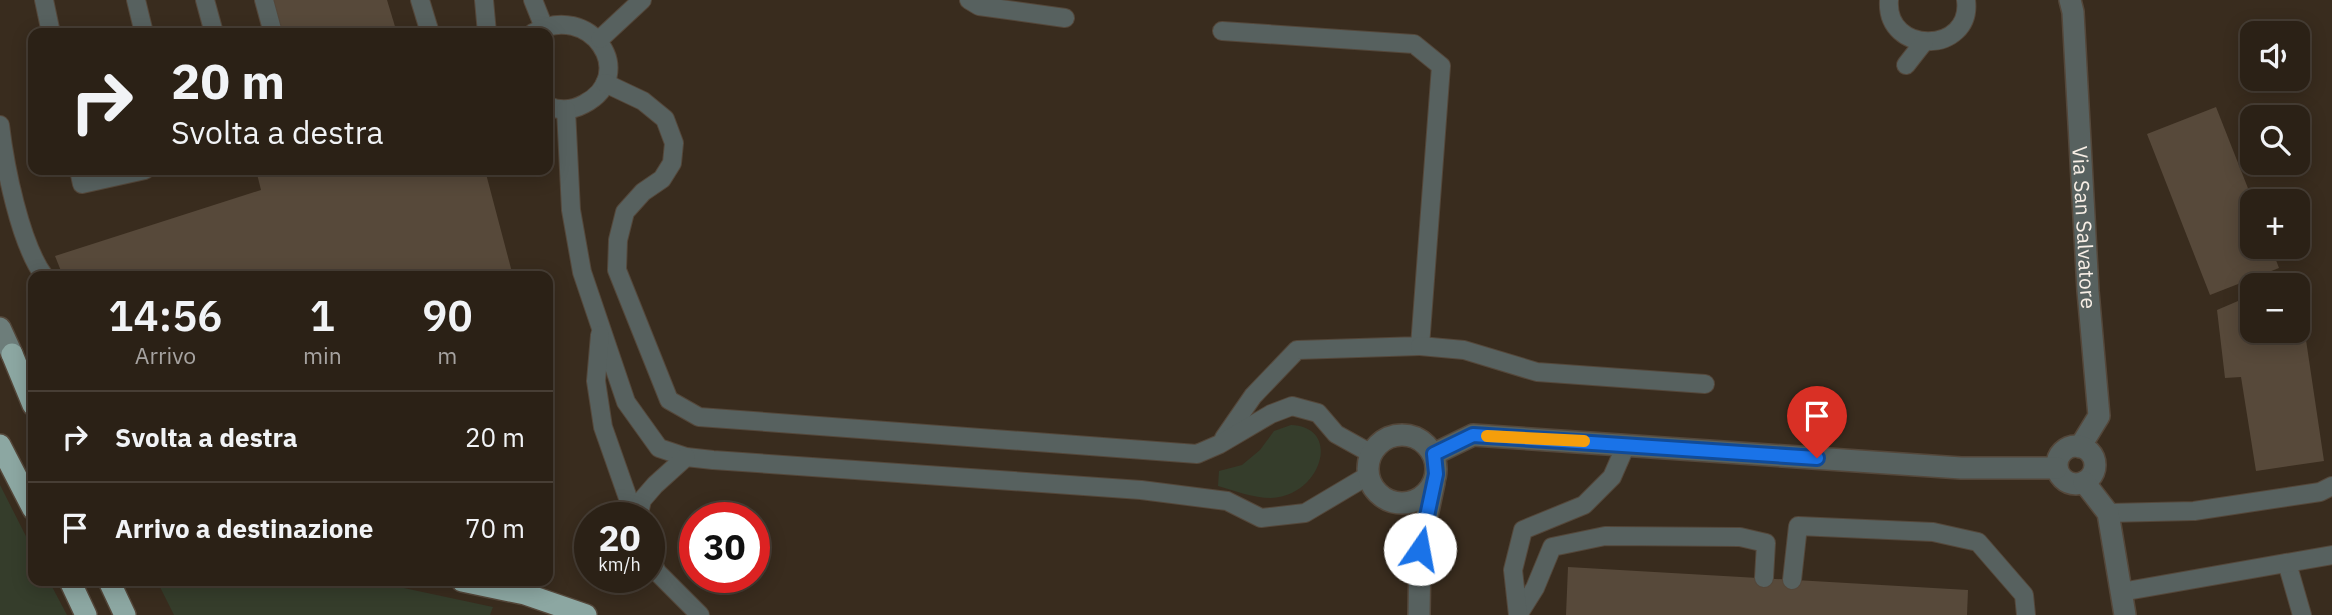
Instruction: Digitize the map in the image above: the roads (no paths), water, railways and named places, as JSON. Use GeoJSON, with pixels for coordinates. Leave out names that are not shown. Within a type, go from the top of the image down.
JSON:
{"type":"FeatureCollection","features":[{"type":"Feature","properties":{"kind":"highway"},"geometry":{"type":"LineString","coordinates":[[12,354],[28,369]]}},
{"type":"Feature","properties":{"kind":"highway"},"geometry":{"type":"LineString","coordinates":[[12,354],[28,393]]}},
{"type":"Feature","properties":{"kind":"highway"},"geometry":{"type":"LineString","coordinates":[[0,445],[28,499]]}},
{"type":"Feature","properties":{"kind":"highway"},"geometry":{"type":"LineString","coordinates":[[72,586],[86,615]]}},
{"type":"Feature","properties":{"kind":"highway"},"geometry":{"type":"LineString","coordinates":[[111,586],[125,615]]}},
{"type":"Feature","properties":{"kind":"highway"},"geometry":{"type":"LineString","coordinates":[[518,587],[586,615]]}},
{"type":"Feature","properties":{"kind":"main road"},"geometry":{"type":"LineString","coordinates":[[0,328],[12,354]]}},
{"type":"Feature","properties":{"kind":"street","name":"Via San Salvatore"},"geometry":{"type":"LineString","coordinates":[[2070,0],[2088,291],[2099,416],[2080,447]]}},
{"type":"Feature","properties":{"kind":"street"},"geometry":{"type":"LineString","coordinates":[[1419,615],[1420,549],[1436,474],[1434,454],[1419,439],[1397,435],[1378,445],[1370,464],[1372,485],[1387,500],[1409,503],[1419,499],[1434,483]]}},
{"type":"Feature","properties":{"kind":"street"},"geometry":{"type":"LineString","coordinates":[[1434,454],[1473,435],[1961,468],[2057,468]]}},
{"type":"Feature","properties":{"kind":"street"},"geometry":{"type":"LineString","coordinates":[[2080,447],[2087,449],[2094,460],[2093,473],[2084,482],[2067,482],[2058,474],[2057,462],[2067,448],[2080,447]]}},
{"type":"Feature","properties":{"kind":"street"},"geometry":{"type":"LineString","coordinates":[[2084,482],[2108,513],[2126,615]]}},
{"type":"Feature","properties":{"kind":"lane"},"geometry":{"type":"LineString","coordinates":[[44,0],[50,28]]}},
{"type":"Feature","properties":{"kind":"lane"},"geometry":{"type":"LineString","coordinates":[[136,0],[143,28]]}},
{"type":"Feature","properties":{"kind":"lane"},"geometry":{"type":"LineString","coordinates":[[205,0],[213,28]]}},
{"type":"Feature","properties":{"kind":"lane"},"geometry":{"type":"LineString","coordinates":[[264,0],[272,28]]}},
{"type":"Feature","properties":{"kind":"lane"},"geometry":{"type":"LineString","coordinates":[[421,0],[429,28]]}},
{"type":"Feature","properties":{"kind":"lane"},"geometry":{"type":"LineString","coordinates":[[484,0],[487,28]]}},
{"type":"Feature","properties":{"kind":"lane"},"geometry":{"type":"LineString","coordinates":[[533,0],[538,28]]}},
{"type":"Feature","properties":{"kind":"lane"},"geometry":{"type":"LineString","coordinates":[[600,38],[642,0]]}},
{"type":"Feature","properties":{"kind":"lane"},"geometry":{"type":"LineString","coordinates":[[969,0],[979,6],[1065,19]]}},
{"type":"Feature","properties":{"kind":"lane"},"geometry":{"type":"LineString","coordinates":[[1889,0],[1891,18],[1897,28],[1909,38],[1924,43],[1939,41],[1952,34],[1962,23],[1967,7],[1966,0]]}},
{"type":"Feature","properties":{"kind":"lane"},"geometry":{"type":"LineString","coordinates":[[542,28],[568,21],[580,23],[600,38],[608,61],[604,83],[589,102],[566,110],[553,107]]}},
{"type":"Feature","properties":{"kind":"lane"},"geometry":{"type":"LineString","coordinates":[[1222,31],[1414,44],[1441,66],[1420,346]]}},
{"type":"Feature","properties":{"kind":"lane"},"geometry":{"type":"LineString","coordinates":[[1906,65],[1924,43]]}},
{"type":"Feature","properties":{"kind":"lane"},"geometry":{"type":"LineString","coordinates":[[566,110],[571,210],[582,272],[626,402],[659,448],[687,457],[1141,490],[1227,501],[1261,518],[1305,513],[1370,464],[1336,434],[1318,412],[1292,407],[1271,414],[1220,444],[1197,454],[698,417],[669,400],[617,270],[618,240],[625,212],[643,192],[662,179],[672,163],[674,143],[666,119],[643,101],[604,83]]}},
{"type":"Feature","properties":{"kind":"lane"},"geometry":{"type":"LineString","coordinates":[[0,125],[4,161],[33,260],[41,271]]}},
{"type":"Feature","properties":{"kind":"lane"},"geometry":{"type":"LineString","coordinates":[[80,175],[82,184],[122,175]]}},
{"type":"Feature","properties":{"kind":"lane"},"geometry":{"type":"LineString","coordinates":[[600,324],[596,381],[603,427],[631,502]]}},
{"type":"Feature","properties":{"kind":"lane"},"geometry":{"type":"LineString","coordinates":[[1220,444],[1253,396],[1297,350],[1420,346],[1464,350],[1537,372],[1704,384]]}},
{"type":"Feature","properties":{"kind":"lane"},"geometry":{"type":"LineString","coordinates":[[1518,615],[1513,570],[1523,530],[1584,505],[1612,477],[1626,445]]}},
{"type":"Feature","properties":{"kind":"lane"},"geometry":{"type":"LineString","coordinates":[[641,502],[655,485],[687,457]]}},
{"type":"Feature","properties":{"kind":"lane"},"geometry":{"type":"LineString","coordinates":[[2108,513],[2194,511],[2320,492],[2332,486]]}},
{"type":"Feature","properties":{"kind":"lane"},"geometry":{"type":"LineString","coordinates":[[1792,580],[1798,526],[1933,532],[1978,542],[2024,595],[2026,615]]}},
{"type":"Feature","properties":{"kind":"lane"},"geometry":{"type":"LineString","coordinates":[[1518,615],[1535,588],[1552,547],[1605,536],[1740,537],[1766,543],[1764,578]]}},
{"type":"Feature","properties":{"kind":"lane"},"geometry":{"type":"LineString","coordinates":[[2121,592],[2332,555]]}},
{"type":"Feature","properties":{"kind":"lane"},"geometry":{"type":"LineString","coordinates":[[2287,563],[2302,615]]}},
{"type":"Feature","properties":{"kind":"lane"},"geometry":{"type":"LineString","coordinates":[[665,580],[700,615]]}}]}
